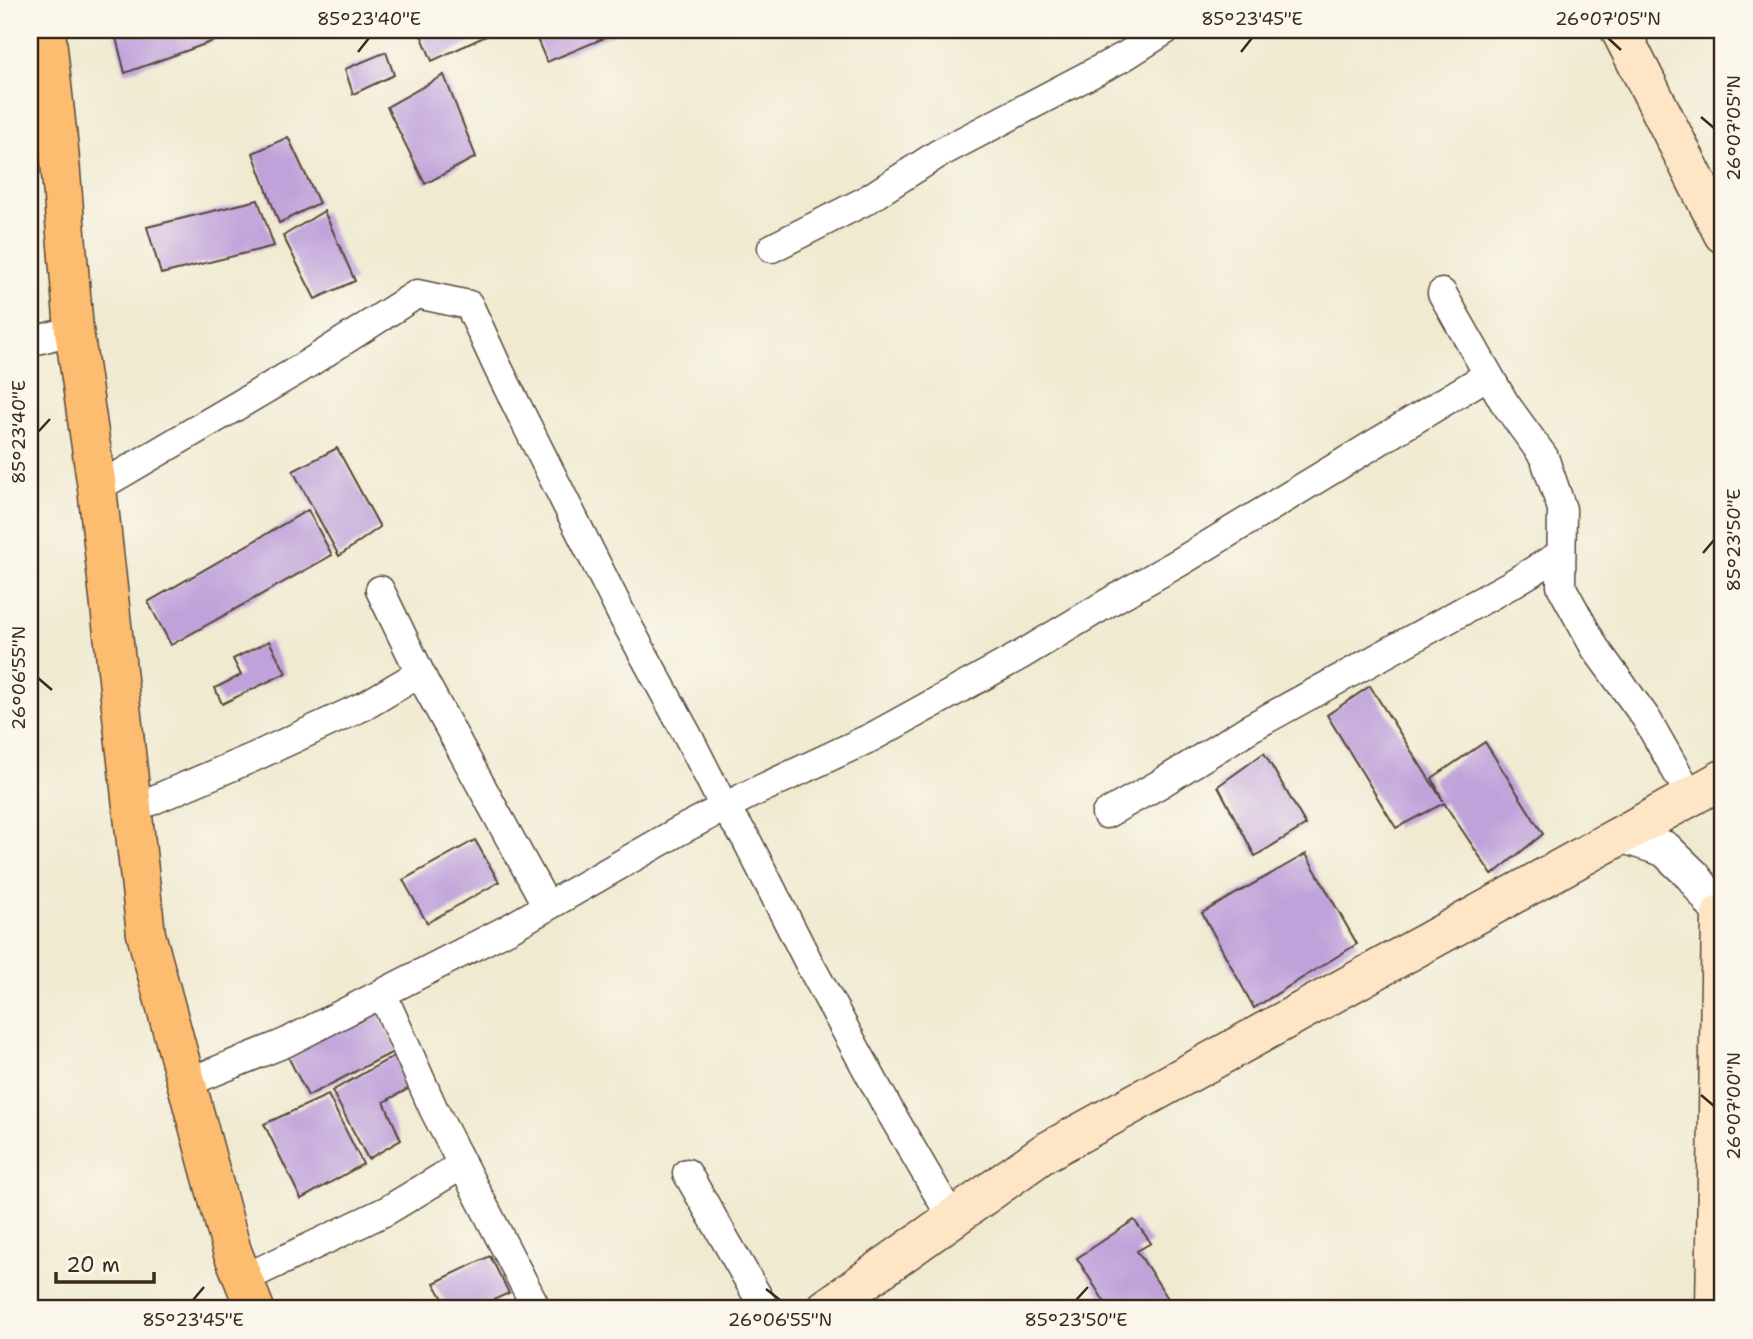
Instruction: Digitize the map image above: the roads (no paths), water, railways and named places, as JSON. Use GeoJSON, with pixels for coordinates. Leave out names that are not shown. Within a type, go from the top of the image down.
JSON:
{"type":"FeatureCollection","features":[{"type":"Feature","properties":{"kind":"main road"},"geometry":{"type":"LineString","coordinates":[[46,30],[74,330],[97,488],[146,934],[232,1251],[249,1294]]}},
{"type":"Feature","properties":{"kind":"main road"},"geometry":{"type":"LineString","coordinates":[[1620,30],[1723,234]]}},
{"type":"Feature","properties":{"kind":"main road"},"geometry":{"type":"LineString","coordinates":[[825,1309],[1044,1153],[1707,788]]}},
{"type":"Feature","properties":{"kind":"main road"},"geometry":{"type":"LineString","coordinates":[[1714,1309],[1722,912]]}},
{"type":"Feature","properties":{"kind":"street"},"geometry":{"type":"LineString","coordinates":[[772,248],[864,201],[938,154],[1125,56],[1166,30]]}},
{"type":"Feature","properties":{"kind":"street"},"geometry":{"type":"LineString","coordinates":[[1442,293],[1504,402],[1544,457],[1562,509],[1561,586],[1595,648],[1646,718],[1707,788]]}},
{"type":"Feature","properties":{"kind":"street"},"geometry":{"type":"LineString","coordinates":[[97,488],[298,370],[417,294],[469,305],[616,603],[724,807],[745,836],[809,963],[888,1108],[952,1219]]}},
{"type":"Feature","properties":{"kind":"street"},"geometry":{"type":"LineString","coordinates":[[30,342],[74,330]]}},
{"type":"Feature","properties":{"kind":"street"},"geometry":{"type":"LineString","coordinates":[[186,1083],[285,1043],[508,929],[748,794],[872,737],[1181,562],[1489,375]]}},
{"type":"Feature","properties":{"kind":"street"},"geometry":{"type":"LineString","coordinates":[[1106,814],[1250,728],[1510,585],[1561,554]]}},
{"type":"Feature","properties":{"kind":"street"},"geometry":{"type":"LineString","coordinates":[[380,590],[420,673],[547,906]]}},
{"type":"Feature","properties":{"kind":"street"},"geometry":{"type":"LineString","coordinates":[[132,809],[366,705],[420,673]]}},
{"type":"Feature","properties":{"kind":"street"},"geometry":{"type":"LineString","coordinates":[[1622,835],[1665,849],[1693,876],[1722,912]]}},
{"type":"Feature","properties":{"kind":"street"},"geometry":{"type":"LineString","coordinates":[[382,993],[434,1110],[537,1309]]}},
{"type":"Feature","properties":{"kind":"street"},"geometry":{"type":"LineString","coordinates":[[249,1294],[462,1165]]}},
{"type":"Feature","properties":{"kind":"street"},"geometry":{"type":"LineString","coordinates":[[687,1173],[765,1309]]}}]}
